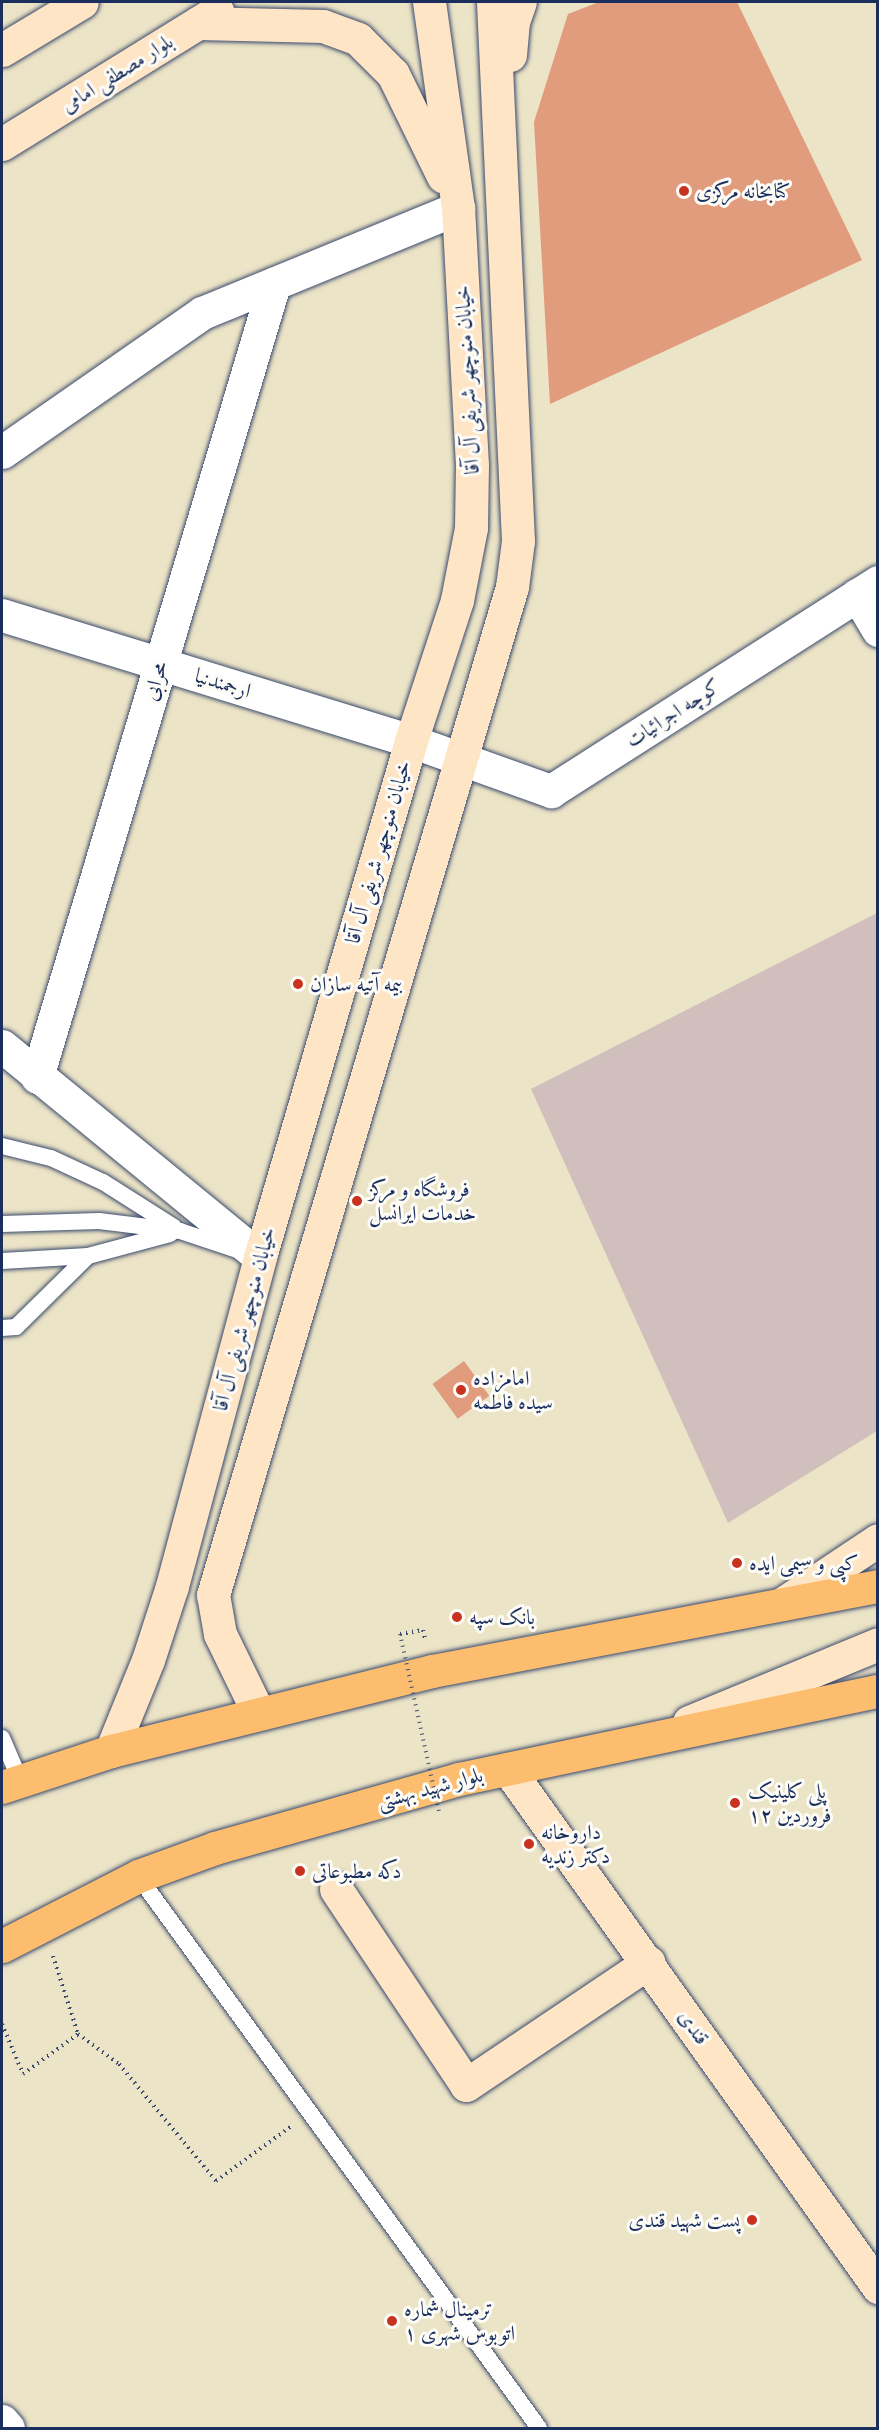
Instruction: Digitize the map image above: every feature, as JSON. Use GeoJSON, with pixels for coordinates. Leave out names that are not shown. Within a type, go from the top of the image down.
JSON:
{"type":"FeatureCollection","features":[{"type":"Feature","properties":{"kind":"main road"},"geometry":{"type":"LineString","coordinates":[[2,50],[82,2]]}},
{"type":"Feature","properties":{"kind":"main road","name":"بلوار مصطفی امامی"},"geometry":{"type":"LineString","coordinates":[[2,144],[233,2]]}},
{"type":"Feature","properties":{"kind":"main road","name":"خیابان منوچهر شریفی آل آقا"},"geometry":{"type":"LineString","coordinates":[[111,1751],[148,1660],[172,1586],[260,1257],[411,741],[457,600],[471,528],[472,465],[458,208],[429,2]]}},
{"type":"Feature","properties":{"kind":"main road","name":"خیابان منوچهر شریفی آل آقا"},"geometry":{"type":"LineString","coordinates":[[258,1712],[220,1634],[213,1595],[459,757],[512,587],[518,541],[493,2]]}},
{"type":"Feature","properties":{"kind":"main road"},"geometry":{"type":"LineString","coordinates":[[500,159],[513,22],[520,2]]}},
{"type":"Feature","properties":{"kind":"main road"},"geometry":{"type":"LineString","coordinates":[[198,23],[323,26],[358,39],[393,74],[458,208]]}},
{"type":"Feature","properties":{"kind":"main road"},"geometry":{"type":"LineString","coordinates":[[782,1604],[878,1540]]}},
{"type":"Feature","properties":{"kind":"main road"},"geometry":{"type":"LineString","coordinates":[[11,1784],[111,1751],[258,1712],[432,1671],[878,1586]]}},
{"type":"Feature","properties":{"kind":"main road"},"geometry":{"type":"LineString","coordinates":[[640,1742],[878,1644]]}},
{"type":"Feature","properties":{"kind":"main road","name":"بلوار شهید بهشتی"},"geometry":{"type":"LineString","coordinates":[[2,1946],[138,1876],[215,1848],[459,1779],[878,1691]]}},
{"type":"Feature","properties":{"kind":"main road","name":"قندی"},"geometry":{"type":"LineString","coordinates":[[508,1769],[649,1962],[878,2287]]}},
{"type":"Feature","properties":{"kind":"main road"},"geometry":{"type":"LineString","coordinates":[[336,1889],[466,2085],[649,1962]]}},
{"type":"Feature","properties":{"kind":"street"},"geometry":{"type":"LineString","coordinates":[[2,452],[202,314],[458,208]]}},
{"type":"Feature","properties":{"kind":"street","name":"محرابی"},"geometry":{"type":"LineString","coordinates":[[37,1077],[274,284]]}},
{"type":"Feature","properties":{"kind":"street"},"geometry":{"type":"LineString","coordinates":[[867,589],[878,630]]}},
{"type":"Feature","properties":{"kind":"street","name":"کوچه اجرائیات"},"geometry":{"type":"LineString","coordinates":[[459,757],[551,791],[867,589]]}},
{"type":"Feature","properties":{"kind":"street","name":"ارجمندنیا"},"geometry":{"type":"LineString","coordinates":[[2,615],[459,757]]}},
{"type":"Feature","properties":{"kind":"street"},"geometry":{"type":"LineString","coordinates":[[2,1046],[37,1077],[260,1257]]}},
{"type":"Feature","properties":{"kind":"street"},"geometry":{"type":"LineString","coordinates":[[2,2421],[8,2428]]}},
{"type":"Feature","properties":{"kind":"lane"},"geometry":{"type":"LineString","coordinates":[[2,1146],[51,1158],[103,1182],[180,1231]]}},
{"type":"Feature","properties":{"kind":"lane"},"geometry":{"type":"LineString","coordinates":[[2,1224],[99,1221],[180,1231],[260,1257]]}},
{"type":"Feature","properties":{"kind":"lane"},"geometry":{"type":"LineString","coordinates":[[2,1262],[88,1256],[180,1231]]}},
{"type":"Feature","properties":{"kind":"lane"},"geometry":{"type":"LineString","coordinates":[[2,1339],[9,1327],[88,1256]]}},
{"type":"Feature","properties":{"kind":"lane"},"geometry":{"type":"LineString","coordinates":[[2,1738],[11,1784]]}},
{"type":"Feature","properties":{"kind":"lane"},"geometry":{"type":"LineString","coordinates":[[138,1876],[538,2428]]}},
{"type":"Feature","properties":{"kind":"path"},"geometry":{"type":"LineString","coordinates":[[423,1630],[400,1634],[438,1811]]}},
{"type":"Feature","properties":{"kind":"path"},"geometry":{"type":"LineString","coordinates":[[42,1924],[78,2034],[119,2064],[216,2181],[310,2113]]}},
{"type":"Feature","properties":{"kind":"path"},"geometry":{"type":"LineString","coordinates":[[2,2024],[23,2074],[78,2034]]}},
{"type":"Feature","properties":{"kind":"shaded area"},"geometry":{"type":"Polygon","coordinates":[[[877,913],[877,1431],[728,1523],[531,1089],[877,913]]]}},
{"type":"Feature","properties":{"kind":"building","name":"کتابخانه مرکزی"},"geometry":{"type":"Polygon","coordinates":[[[599,2],[737,2],[862,260],[550,404],[534,122],[568,14],[599,2]]]}},
{"type":"Feature","properties":{"kind":"building","name":"امامزاده سیده فاطمه"},"geometry":{"type":"Polygon","coordinates":[[[464,1361],[489,1396],[458,1419],[432,1384],[464,1361]]]}},
{"type":"Feature","properties":{"kind":"place","name":"کتابخانه مرکزی"},"geometry":{"type":"Point","coordinates":[684,191]}},
{"type":"Feature","properties":{"kind":"place","name":"بیمه آتیه سازان"},"geometry":{"type":"Point","coordinates":[298,984]}},
{"type":"Feature","properties":{"kind":"place","name":"فروشگاه و مرکز خدمات ایرانسل"},"geometry":{"type":"Point","coordinates":[357,1201]}},
{"type":"Feature","properties":{"kind":"place","name":"امامزاده سیده فاطمه"},"geometry":{"type":"Point","coordinates":[461,1390]}},
{"type":"Feature","properties":{"kind":"place","name":"کپی و سیمی ایده"},"geometry":{"type":"Point","coordinates":[737,1563]}},
{"type":"Feature","properties":{"kind":"place","name":"بانک سپه"},"geometry":{"type":"Point","coordinates":[457,1617]}},
{"type":"Feature","properties":{"kind":"place","name":"پلی کلینیک ۱۲ فروردین"},"geometry":{"type":"Point","coordinates":[735,1803]}},
{"type":"Feature","properties":{"kind":"place","name":"داروخانه دکتر زندیه"},"geometry":{"type":"Point","coordinates":[529,1844]}},
{"type":"Feature","properties":{"kind":"place","name":"دکه مطبوعاتی"},"geometry":{"type":"Point","coordinates":[300,1871]}},
{"type":"Feature","properties":{"kind":"place","name":"پست شهید قندی"},"geometry":{"type":"Point","coordinates":[752,2220]}},
{"type":"Feature","properties":{"kind":"place","name":"ترمینال شماره ۱ اتوبوس شهری"},"geometry":{"type":"Point","coordinates":[392,2321]}}]}
